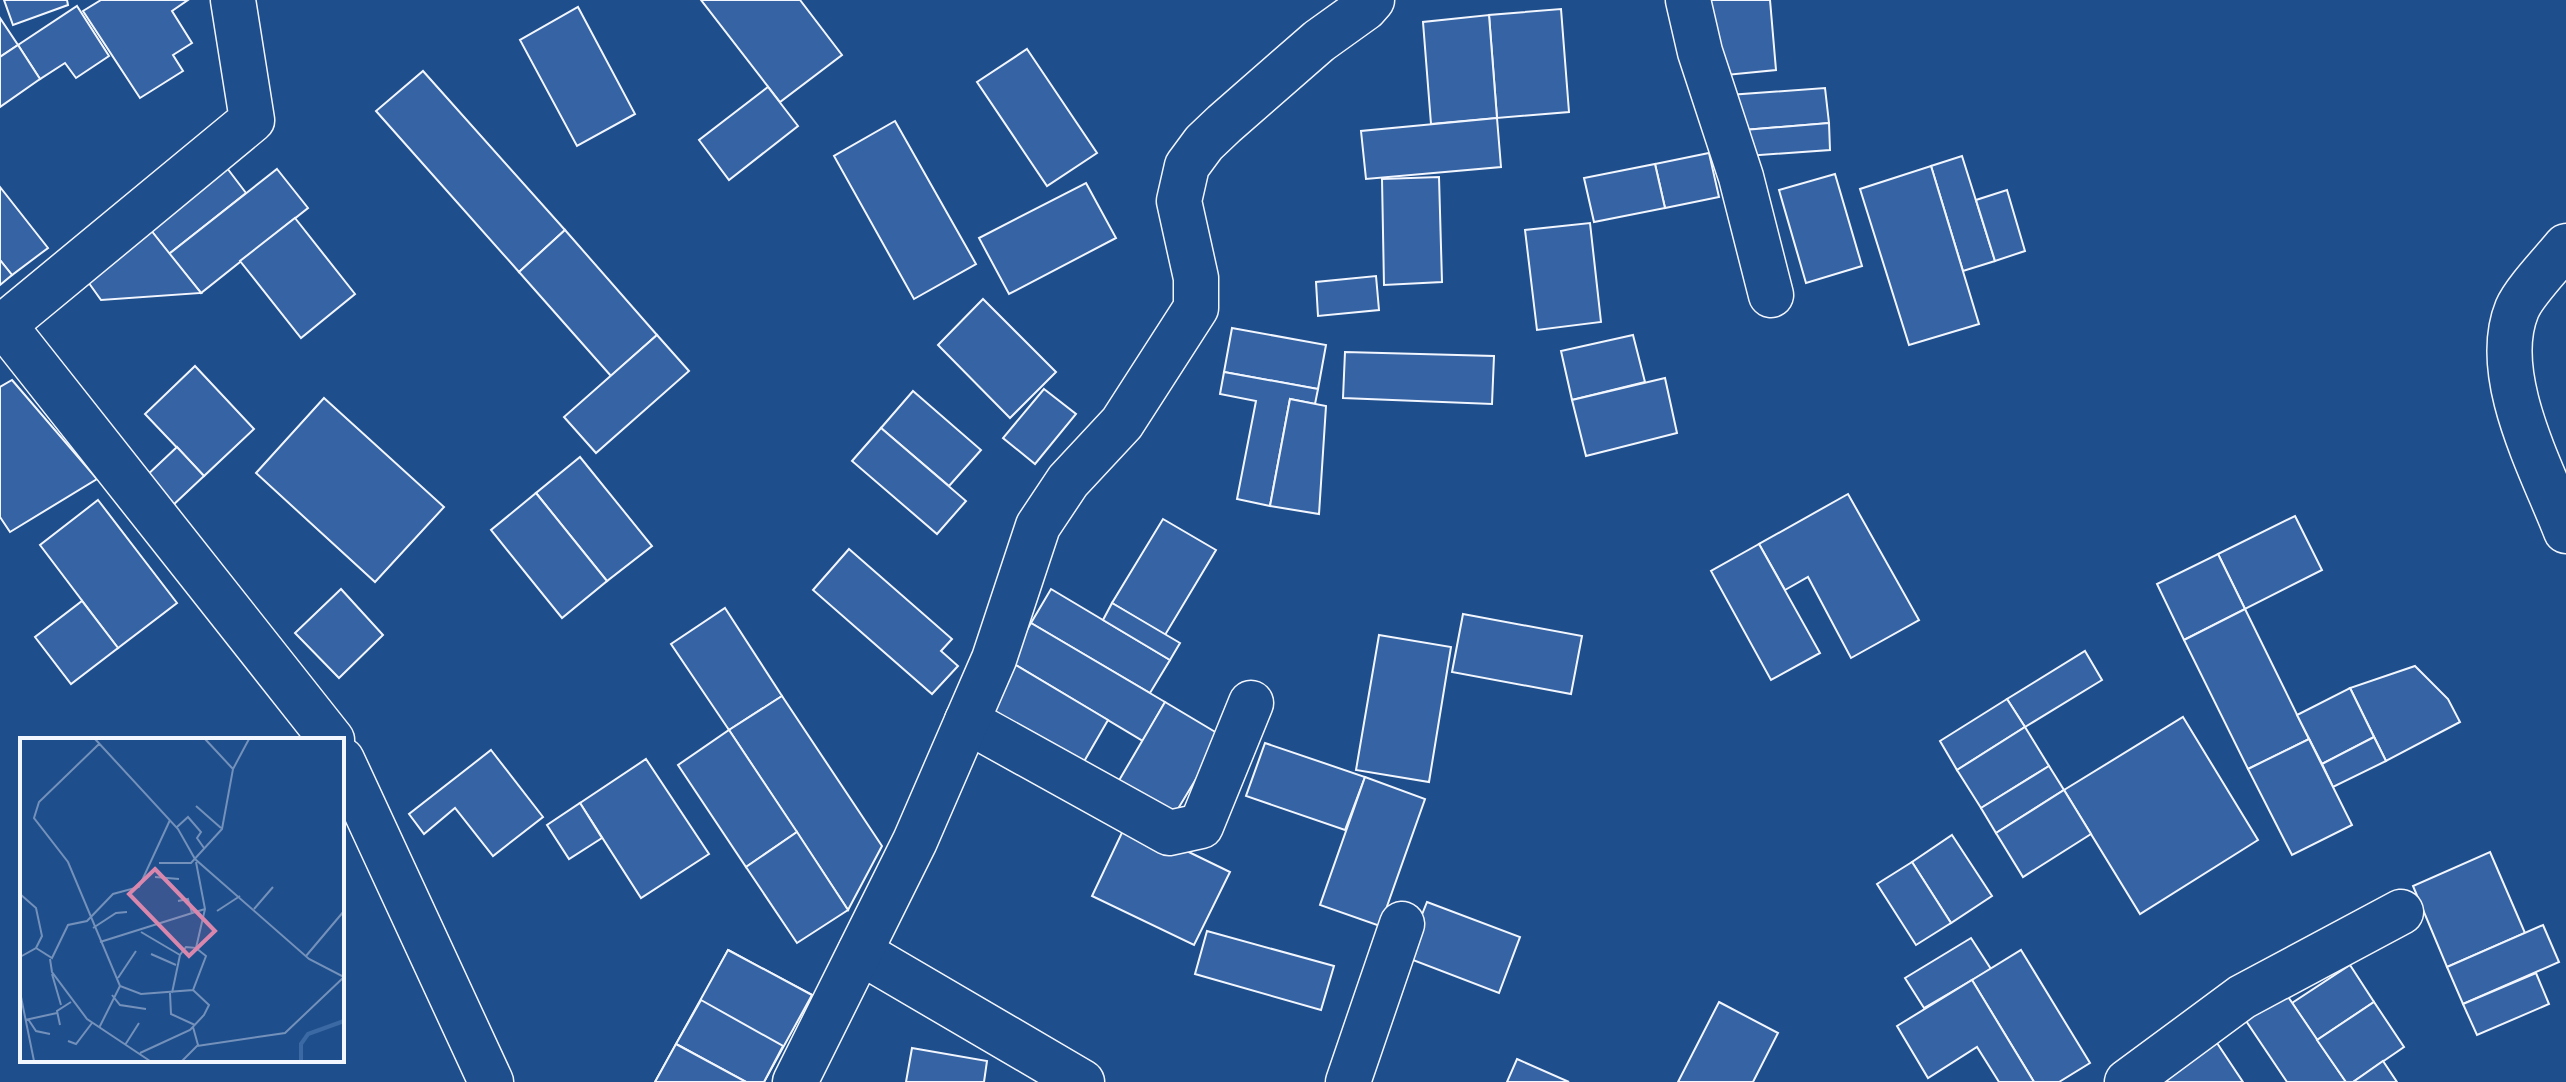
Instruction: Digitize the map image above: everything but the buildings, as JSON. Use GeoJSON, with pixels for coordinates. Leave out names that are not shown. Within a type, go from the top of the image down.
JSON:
{"type":"FeatureCollection","features":[{"type":"Feature","properties":{"kind":"street"},"geometry":{"type":"LineString","coordinates":[[233,0],[252,120],[2,325],[330,738]]}},
{"type":"Feature","properties":{"kind":"street"},"geometry":{"type":"LineString","coordinates":[[795,1082],[915,841],[994,659],[1038,526],[1068,481],[1122,423],[1196,308],[1196,278],[1179,201],[1187,166],[1204,143],[1224,124],[1319,41],[1372,0]]}},
{"type":"Feature","properties":{"kind":"street"},"geometry":{"type":"LineString","coordinates":[[1688,0],[1700,52],[1741,177],[1771,295]]}},
{"type":"Feature","properties":{"kind":"street"},"geometry":{"type":"LineString","coordinates":[[2566,246],[2517,307],[2509,361],[2521,415],[2566,531]]}},
{"type":"Feature","properties":{"kind":"street"},"geometry":{"type":"LineString","coordinates":[[967,721],[1169,833],[1201,826],[1251,703]]}},
{"type":"Feature","properties":{"kind":"street"},"geometry":{"type":"LineString","coordinates":[[344,764],[491,1082]]}},
{"type":"Feature","properties":{"kind":"street"},"geometry":{"type":"LineString","coordinates":[[2127,1082],[2242,997],[2401,912]]}},
{"type":"Feature","properties":{"kind":"street"},"geometry":{"type":"LineString","coordinates":[[1348,1082],[1402,924]]}},
{"type":"Feature","properties":{"kind":"street"},"geometry":{"type":"LineString","coordinates":[[860,952],[1082,1082]]}}]}
